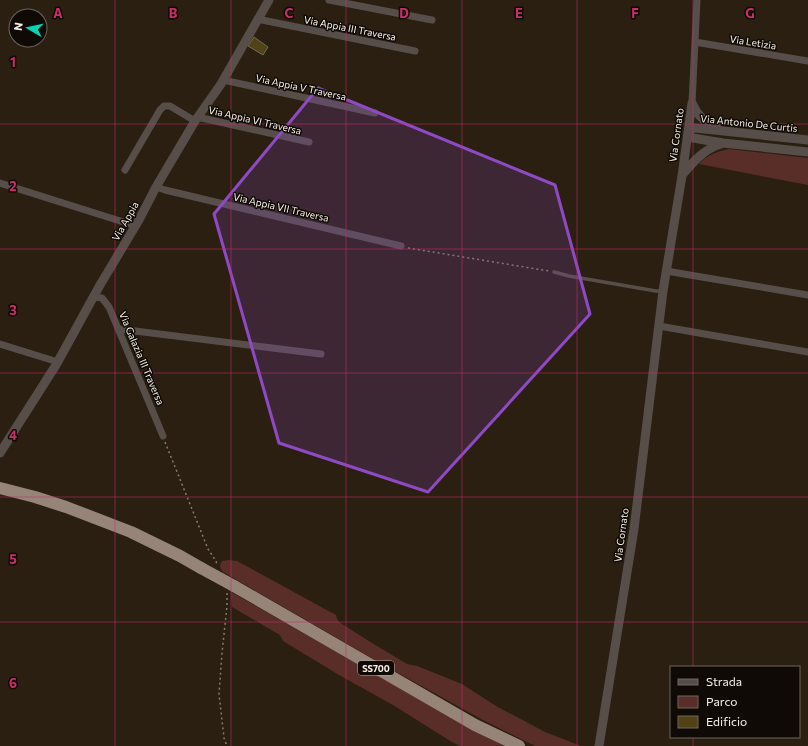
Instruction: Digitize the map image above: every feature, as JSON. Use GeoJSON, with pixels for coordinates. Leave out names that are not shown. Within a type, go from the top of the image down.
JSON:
{"type":"FeatureCollection","features":[{"type":"Feature","properties":{"kind":"highway","name":"SS700"},"geometry":{"type":"LineString","coordinates":[[4,489],[66,507],[131,532],[180,556],[201,568],[230,589],[475,725],[519,746]]}},
{"type":"Feature","properties":{"kind":"street","name":"Via Appia"},"geometry":{"type":"LineString","coordinates":[[0,453],[58,362],[93,297],[136,226],[156,187],[196,119],[223,80],[269,0]]}},
{"type":"Feature","properties":{"kind":"street"},"geometry":{"type":"LineString","coordinates":[[329,0],[432,20]]}},
{"type":"Feature","properties":{"kind":"street","name":"Via Cornato"},"geometry":{"type":"LineString","coordinates":[[599,746],[634,529],[663,291],[682,176],[692,103],[697,0]]}},
{"type":"Feature","properties":{"kind":"street","name":"Via Appia III Traversa"},"geometry":{"type":"LineString","coordinates":[[257,19],[415,51]]}},
{"type":"Feature","properties":{"kind":"street","name":"Via Letizia"},"geometry":{"type":"LineString","coordinates":[[695,42],[808,61]]}},
{"type":"Feature","properties":{"kind":"street","name":"Via Appia V Traversa"},"geometry":{"type":"LineString","coordinates":[[223,80],[375,113]]}},
{"type":"Feature","properties":{"kind":"street"},"geometry":{"type":"LineString","coordinates":[[692,103],[696,112],[709,125],[722,131]]}},
{"type":"Feature","properties":{"kind":"street","name":"Via Appia VI Traversa"},"geometry":{"type":"LineString","coordinates":[[125,170],[160,110],[164,106],[170,106],[196,119],[308,142]]}},
{"type":"Feature","properties":{"kind":"street","name":"Via Antonio De Curtis"},"geometry":{"type":"LineString","coordinates":[[688,132],[695,128],[808,140]]}},
{"type":"Feature","properties":{"kind":"street"},"geometry":{"type":"LineString","coordinates":[[688,132],[693,138],[723,143],[808,152]]}},
{"type":"Feature","properties":{"kind":"street"},"geometry":{"type":"LineString","coordinates":[[682,176],[704,152],[723,143]]}},
{"type":"Feature","properties":{"kind":"street"},"geometry":{"type":"LineString","coordinates":[[0,183],[136,226]]}},
{"type":"Feature","properties":{"kind":"street","name":"Via Appia VII Traversa"},"geometry":{"type":"LineString","coordinates":[[156,187],[401,246]]}},
{"type":"Feature","properties":{"kind":"street"},"geometry":{"type":"LineString","coordinates":[[666,271],[808,295]]}},
{"type":"Feature","properties":{"kind":"street","name":"Via Galazia III Traversa"},"geometry":{"type":"LineString","coordinates":[[93,297],[102,298],[109,306],[163,436]]}},
{"type":"Feature","properties":{"kind":"street"},"geometry":{"type":"LineString","coordinates":[[659,326],[808,352]]}},
{"type":"Feature","properties":{"kind":"street"},"geometry":{"type":"LineString","coordinates":[[119,329],[321,354]]}},
{"type":"Feature","properties":{"kind":"street"},"geometry":{"type":"LineString","coordinates":[[0,344],[58,362]]}},
{"type":"Feature","properties":{"kind":"lane"},"geometry":{"type":"LineString","coordinates":[[554,272],[569,276],[663,291]]}},
{"type":"Feature","properties":{"kind":"path"},"geometry":{"type":"LineString","coordinates":[[401,246],[413,250],[554,272]]}},
{"type":"Feature","properties":{"kind":"path"},"geometry":{"type":"LineString","coordinates":[[163,436],[208,549],[216,561],[218,568]]}},
{"type":"Feature","properties":{"kind":"path"},"geometry":{"type":"LineString","coordinates":[[227,746],[224,738],[219,694],[222,652],[230,589]]}},
{"type":"Feature","properties":{"kind":"highlighted area"},"geometry":{"type":"Polygon","coordinates":[[[318,88],[555,185],[590,314],[428,492],[279,443],[214,214],[318,88]]]}},
{"type":"Feature","properties":{"kind":"green space"},"geometry":{"type":"Polygon","coordinates":[[[729,149],[808,158],[808,185],[699,164],[713,154],[729,149]]]}},
{"type":"Feature","properties":{"kind":"green space"},"geometry":{"type":"Polygon","coordinates":[[[222,561],[237,561],[336,615],[339,622],[407,664],[417,666],[462,684],[496,706],[545,732],[581,746],[535,746],[481,719],[223,572],[220,567],[222,561]]]}},
{"type":"Feature","properties":{"kind":"green space"},"geometry":{"type":"Polygon","coordinates":[[[231,592],[504,746],[460,746],[452,742],[393,705],[339,675],[283,641],[280,635],[232,607],[231,592]]]}},
{"type":"Feature","properties":{"kind":"building"},"geometry":{"type":"Polygon","coordinates":[[[254,37],[268,47],[263,55],[248,46],[254,37]]]}}]}
